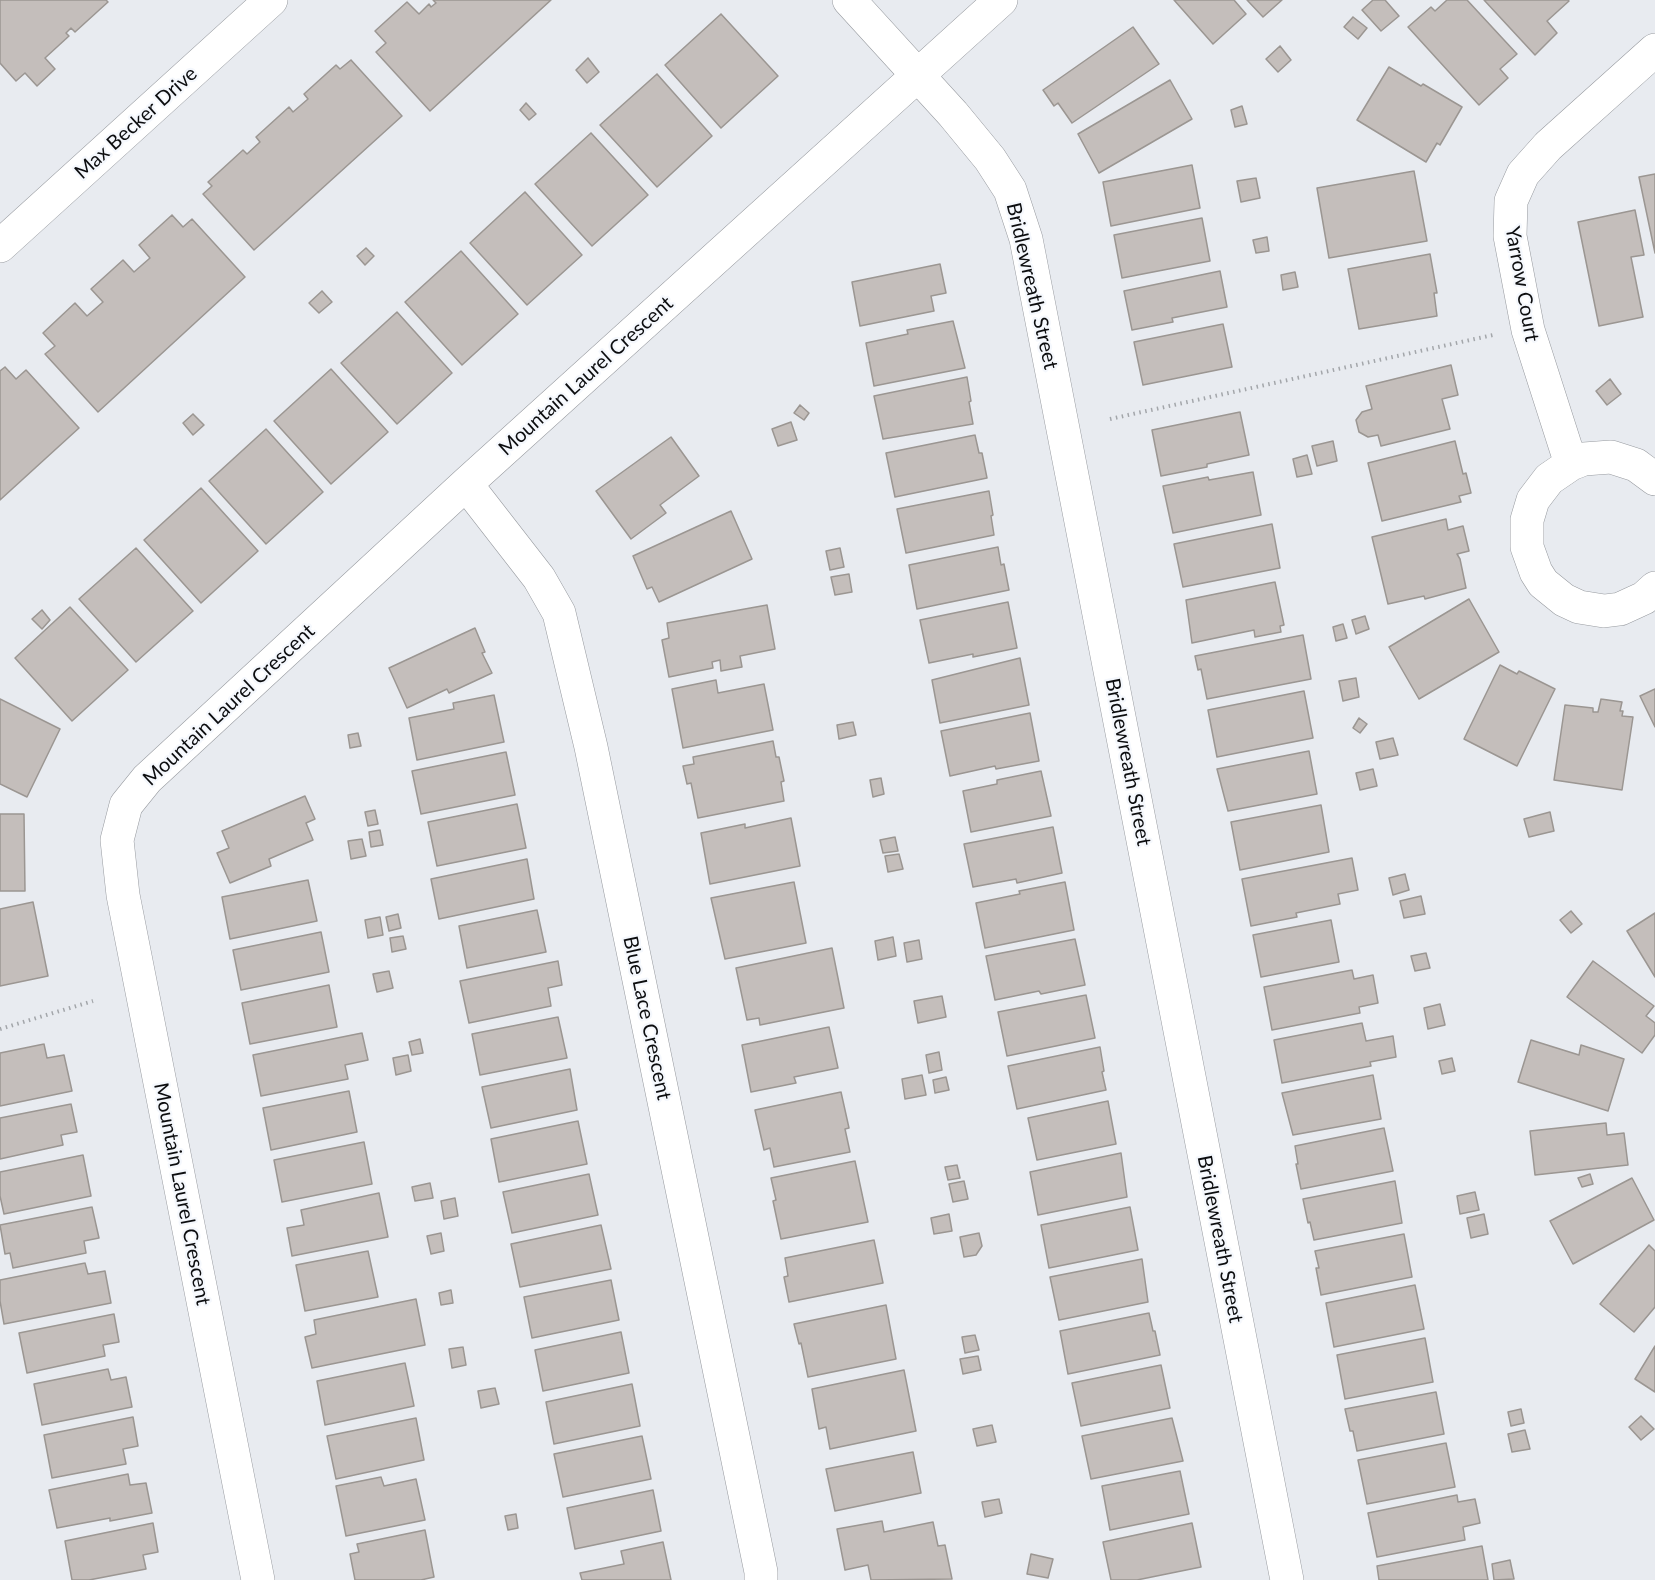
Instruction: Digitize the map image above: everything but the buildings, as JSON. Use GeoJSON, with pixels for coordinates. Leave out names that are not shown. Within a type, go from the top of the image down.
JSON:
{"type":"FeatureCollection","features":[{"type":"Feature","properties":{"kind":"street","name":"Max Becker Drive"},"geometry":{"type":"LineString","coordinates":[[0,246],[271,0]]}},
{"type":"Feature","properties":{"kind":"street","name":"Bridlewreath Street"},"geometry":{"type":"LineString","coordinates":[[849,0],[990,159],[1010,190],[1026,239],[1287,1580]]}},
{"type":"Feature","properties":{"kind":"street","name":"Mountain Laurel Crescent"},"geometry":{"type":"LineString","coordinates":[[258,1580],[123,895],[117,840],[126,805],[147,779],[466,484],[1001,0]]}},
{"type":"Feature","properties":{"kind":"street","name":"Yarrow Court"},"geometry":{"type":"LineString","coordinates":[[1571,464],[1528,330],[1510,236],[1510,201],[1523,174],[1548,146],[1655,50]]}},
{"type":"Feature","properties":{"kind":"street"},"geometry":{"type":"LineString","coordinates":[[1655,479],[1636,465],[1611,458],[1584,459],[1571,464],[1549,479],[1533,500],[1527,520],[1527,547],[1540,578],[1564,600],[1579,607],[1605,611],[1620,609],[1644,598],[1655,588]]}},
{"type":"Feature","properties":{"kind":"street","name":"Blue Lace Crescent"},"geometry":{"type":"LineString","coordinates":[[466,484],[539,578],[560,613],[591,747],[761,1580]]}},
{"type":"Feature","properties":{"kind":"path"},"geometry":{"type":"LineString","coordinates":[[1110,418],[1487,336],[1528,330]]}},
{"type":"Feature","properties":{"kind":"path"},"geometry":{"type":"LineString","coordinates":[[0,1029],[93,1001]]}}]}
